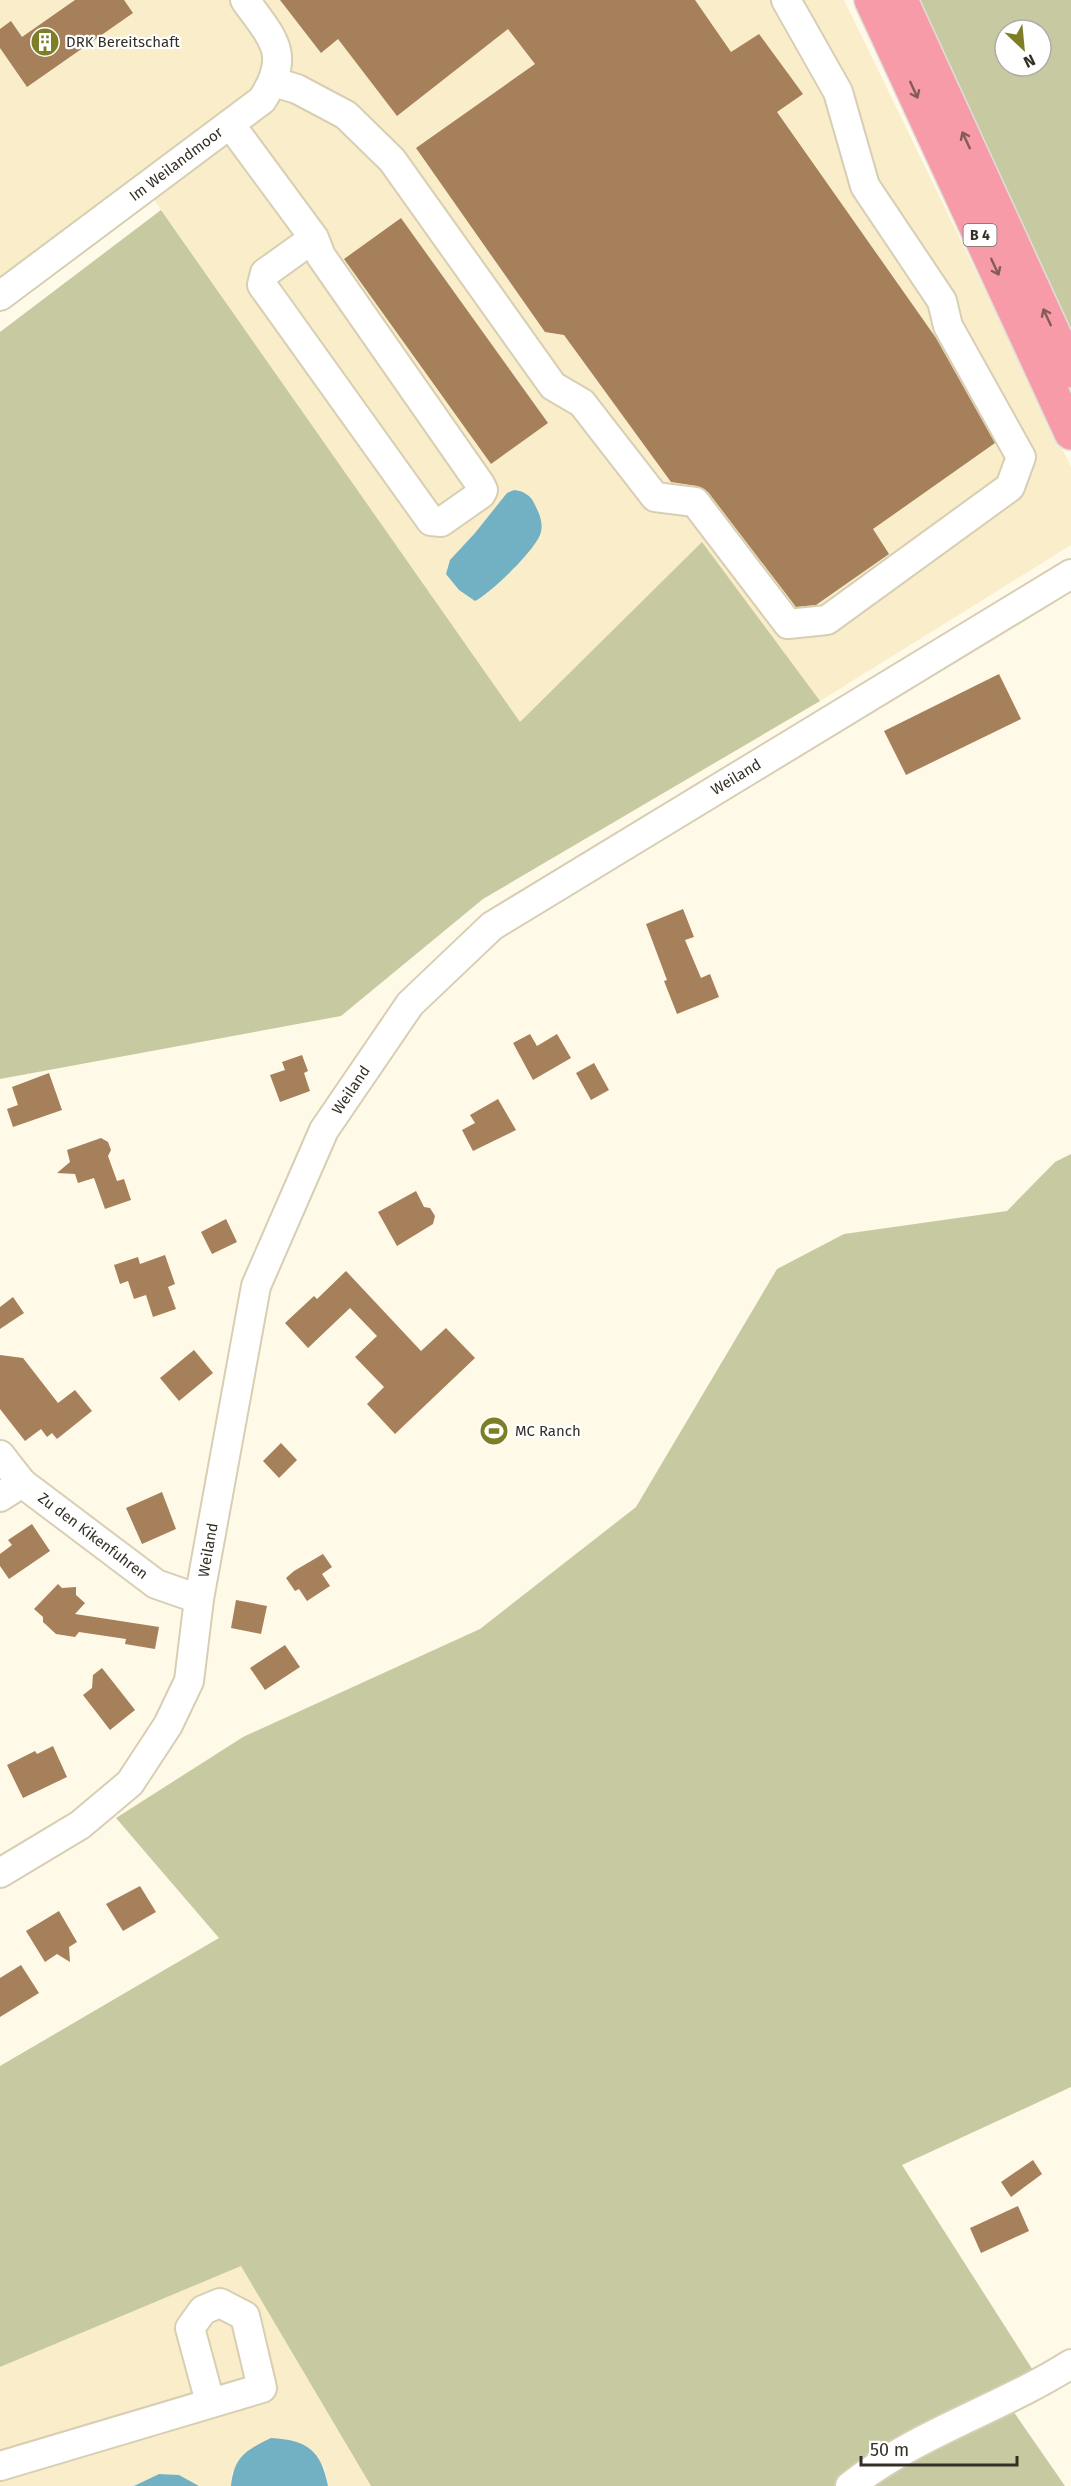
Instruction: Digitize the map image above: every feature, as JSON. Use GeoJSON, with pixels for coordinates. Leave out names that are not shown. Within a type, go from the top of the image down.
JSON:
{"type":"FeatureCollection","features":[{"type":"Feature","properties":{"kind":"highway","name":"B 4"},"geometry":{"type":"LineString","coordinates":[[871,0],[1071,433]]}},
{"type":"Feature","properties":{"kind":"highway","name":"B 4"},"geometry":{"type":"LineString","coordinates":[[901,0],[1071,371]]}},
{"type":"Feature","properties":{"kind":"street"},"geometry":{"type":"LineString","coordinates":[[245,0],[273,38],[279,61],[274,82],[297,88],[346,115],[392,160],[553,386],[582,403],[655,497],[695,502],[788,624],[827,620],[1010,488],[1021,457],[948,326],[942,301],[865,186],[838,92],[786,0]]}},
{"type":"Feature","properties":{"kind":"street","name":"Im Weilandmoor"},"geometry":{"type":"LineString","coordinates":[[0,297],[80,228],[262,100],[274,82]]}},
{"type":"Feature","properties":{"kind":"street"},"geometry":{"type":"LineString","coordinates":[[230,124],[314,238],[321,256],[483,490],[481,494],[441,522],[431,521],[262,285],[265,273],[314,238]]}},
{"type":"Feature","properties":{"kind":"street","name":"Weiland"},"geometry":{"type":"LineString","coordinates":[[0,1873],[80,1825],[130,1783],[168,1725],[189,1681],[199,1599],[256,1286],[324,1130],[410,1004],[492,926],[1071,574]]}},
{"type":"Feature","properties":{"kind":"street","name":"Zu den Kikenfuhren"},"geometry":{"type":"LineString","coordinates":[[0,1455],[11,1490],[156,1584],[199,1599]]}},
{"type":"Feature","properties":{"kind":"street"},"geometry":{"type":"LineString","coordinates":[[850,2486],[934,2433],[1040,2384],[1071,2364]]}},
{"type":"Feature","properties":{"kind":"street"},"geometry":{"type":"LineString","coordinates":[[0,2466],[210,2402]]}},
{"type":"Feature","properties":{"kind":"shaded area"},"geometry":{"type":"Polygon","coordinates":[[[0,0],[844,0],[1071,467],[1071,545],[820,701],[596,833],[137,175],[0,279],[0,0]]]}},
{"type":"Feature","properties":{"kind":"shaded area"},"geometry":{"type":"Polygon","coordinates":[[[241,2265],[371,2486],[328,2486],[324,2466],[232,2472],[231,2486],[199,2486],[179,2475],[159,2474],[134,2486],[0,2486],[0,2367],[241,2265]]]}},
{"type":"Feature","properties":{"kind":"green space"},"geometry":{"type":"Polygon","coordinates":[[[915,0],[1071,0],[1071,332],[915,0]]]}},
{"type":"Feature","properties":{"kind":"green space"},"geometry":{"type":"Polygon","coordinates":[[[161,210],[520,722],[702,542],[820,701],[483,899],[341,1016],[0,1079],[0,332],[161,210]]]}},
{"type":"Feature","properties":{"kind":"green space"},"geometry":{"type":"Polygon","coordinates":[[[1071,1154],[1071,2087],[902,2165],[1036,2375],[1011,2408],[1065,2486],[371,2486],[241,2266],[0,2367],[0,2066],[219,1938],[116,1818],[243,1737],[480,1629],[636,1507],[777,1269],[844,1234],[1007,1211],[1055,1162],[1071,1154]]]}},
{"type":"Feature","properties":{"kind":"water"},"geometry":{"type":"Polygon","coordinates":[[[514,490],[526,494],[533,502],[541,520],[540,535],[511,571],[475,601],[459,590],[446,574],[450,560],[507,493],[514,490]]]}},
{"type":"Feature","properties":{"kind":"water"},"geometry":{"type":"Polygon","coordinates":[[[271,2438],[294,2441],[310,2449],[321,2464],[328,2486],[231,2486],[235,2468],[243,2455],[271,2438]]]}},
{"type":"Feature","properties":{"kind":"water"},"geometry":{"type":"Polygon","coordinates":[[[159,2474],[179,2475],[199,2486],[134,2486],[159,2474]]]}},
{"type":"Feature","properties":{"kind":"building","name":"DRK Bereitschaft"},"geometry":{"type":"Polygon","coordinates":[[[75,0],[124,0],[133,13],[27,87],[0,48],[0,29],[11,21],[22,37],[75,0]]]}},
{"type":"Feature","properties":{"kind":"building"},"geometry":{"type":"Polygon","coordinates":[[[280,0],[695,0],[731,52],[759,34],[803,94],[777,112],[936,338],[995,443],[873,529],[889,554],[816,605],[796,607],[708,492],[697,486],[671,482],[564,335],[545,332],[416,148],[535,64],[508,29],[397,116],[338,39],[321,53],[280,0]]]}},
{"type":"Feature","properties":{"kind":"building"},"geometry":{"type":"Polygon","coordinates":[[[401,218],[548,423],[491,464],[344,259],[401,218]]]}},
{"type":"Feature","properties":{"kind":"building"},"geometry":{"type":"Polygon","coordinates":[[[999,674],[1021,719],[906,775],[884,731],[999,674]]]}},
{"type":"Feature","properties":{"kind":"building"},"geometry":{"type":"Polygon","coordinates":[[[683,909],[694,937],[685,940],[701,978],[710,974],[719,997],[677,1014],[646,924],[683,909]]]}},
{"type":"Feature","properties":{"kind":"building"},"geometry":{"type":"Polygon","coordinates":[[[530,1034],[537,1046],[557,1034],[571,1058],[533,1080],[513,1043],[530,1034]]]}},
{"type":"Feature","properties":{"kind":"building"},"geometry":{"type":"Polygon","coordinates":[[[302,1055],[308,1071],[304,1073],[310,1091],[280,1102],[270,1075],[285,1070],[282,1062],[302,1055]]]}},
{"type":"Feature","properties":{"kind":"building"},"geometry":{"type":"Polygon","coordinates":[[[594,1063],[609,1090],[591,1100],[576,1073],[594,1063]]]}},
{"type":"Feature","properties":{"kind":"building"},"geometry":{"type":"Polygon","coordinates":[[[49,1073],[62,1110],[13,1127],[7,1109],[18,1105],[12,1087],[49,1073]]]}},
{"type":"Feature","properties":{"kind":"building"},"geometry":{"type":"Polygon","coordinates":[[[498,1099],[516,1130],[473,1151],[462,1130],[475,1123],[470,1115],[498,1099]]]}},
{"type":"Feature","properties":{"kind":"building"},"geometry":{"type":"Polygon","coordinates":[[[101,1138],[108,1142],[111,1150],[108,1156],[117,1181],[124,1179],[131,1200],[105,1209],[94,1178],[78,1183],[75,1174],[57,1173],[70,1162],[67,1150],[101,1138]]]}},
{"type":"Feature","properties":{"kind":"building"},"geometry":{"type":"Polygon","coordinates":[[[416,1191],[424,1207],[430,1208],[435,1216],[433,1224],[397,1246],[378,1212],[416,1191]]]}},
{"type":"Feature","properties":{"kind":"building"},"geometry":{"type":"Polygon","coordinates":[[[226,1219],[237,1242],[212,1254],[201,1232],[226,1219]]]}},
{"type":"Feature","properties":{"kind":"building"},"geometry":{"type":"Polygon","coordinates":[[[165,1255],[175,1284],[168,1287],[176,1309],[153,1317],[146,1295],[134,1299],[128,1281],[120,1284],[114,1265],[138,1257],[140,1264],[165,1255]]]}},
{"type":"Feature","properties":{"kind":"building"},"geometry":{"type":"Polygon","coordinates":[[[346,1271],[421,1351],[446,1328],[475,1358],[395,1434],[367,1404],[384,1387],[355,1357],[377,1336],[350,1308],[308,1348],[285,1323],[314,1296],[317,1299],[346,1271]]]}},
{"type":"Feature","properties":{"kind":"building"},"geometry":{"type":"Polygon","coordinates":[[[13,1297],[24,1313],[0,1329],[0,1307],[13,1297]]]}},
{"type":"Feature","properties":{"kind":"building"},"geometry":{"type":"Polygon","coordinates":[[[194,1350],[213,1373],[179,1401],[160,1378],[194,1350]]]}},
{"type":"Feature","properties":{"kind":"building"},"geometry":{"type":"Polygon","coordinates":[[[0,1355],[23,1358],[58,1403],[75,1390],[92,1411],[57,1439],[52,1433],[47,1437],[41,1429],[25,1441],[0,1409],[0,1355]]]}},
{"type":"Feature","properties":{"kind":"building"},"geometry":{"type":"Polygon","coordinates":[[[281,1443],[297,1460],[279,1478],[263,1461],[281,1443]]]}},
{"type":"Feature","properties":{"kind":"building"},"geometry":{"type":"Polygon","coordinates":[[[162,1492],[176,1529],[142,1544],[126,1508],[162,1492]]]}},
{"type":"Feature","properties":{"kind":"building"},"geometry":{"type":"Polygon","coordinates":[[[32,1524],[50,1551],[9,1579],[0,1566],[0,1554],[12,1545],[8,1540],[32,1524]]]}},
{"type":"Feature","properties":{"kind":"building"},"geometry":{"type":"Polygon","coordinates":[[[323,1554],[332,1567],[322,1574],[330,1586],[307,1601],[299,1589],[295,1591],[286,1578],[323,1554]]]}},
{"type":"Feature","properties":{"kind":"building"},"geometry":{"type":"Polygon","coordinates":[[[58,1584],[62,1588],[76,1587],[76,1595],[85,1603],[75,1614],[159,1627],[155,1649],[125,1644],[126,1639],[79,1632],[75,1637],[56,1634],[43,1622],[43,1617],[34,1609],[58,1584]]]}},
{"type":"Feature","properties":{"kind":"building"},"geometry":{"type":"Polygon","coordinates":[[[236,1600],[267,1606],[261,1634],[231,1628],[236,1600]]]}},
{"type":"Feature","properties":{"kind":"building"},"geometry":{"type":"Polygon","coordinates":[[[285,1645],[300,1667],[265,1690],[250,1668],[285,1645]]]}},
{"type":"Feature","properties":{"kind":"building"},"geometry":{"type":"Polygon","coordinates":[[[102,1668],[135,1710],[110,1730],[83,1695],[92,1688],[93,1675],[102,1668]]]}},
{"type":"Feature","properties":{"kind":"building"},"geometry":{"type":"Polygon","coordinates":[[[53,1746],[67,1777],[23,1798],[7,1765],[35,1751],[37,1754],[53,1746]]]}},
{"type":"Feature","properties":{"kind":"building"},"geometry":{"type":"Polygon","coordinates":[[[140,1886],[156,1912],[123,1931],[106,1904],[140,1886]]]}},
{"type":"Feature","properties":{"kind":"building"},"geometry":{"type":"Polygon","coordinates":[[[59,1911],[77,1942],[69,1947],[70,1962],[57,1954],[45,1962],[26,1931],[59,1911]]]}},
{"type":"Feature","properties":{"kind":"building"},"geometry":{"type":"Polygon","coordinates":[[[21,1965],[39,1993],[0,2017],[0,1978],[21,1965]]]}},
{"type":"Feature","properties":{"kind":"building"},"geometry":{"type":"Polygon","coordinates":[[[1033,2160],[1042,2174],[1011,2197],[1001,2182],[1033,2160]]]}},
{"type":"Feature","properties":{"kind":"building"},"geometry":{"type":"Polygon","coordinates":[[[1018,2206],[1029,2231],[981,2253],[970,2228],[1018,2206]]]}},
{"type":"Feature","properties":{"kind":"place","name":"DRK Bereitschaft"},"geometry":{"type":"Point","coordinates":[45,42]}},
{"type":"Feature","properties":{"kind":"place","name":"MC Ranch"},"geometry":{"type":"Point","coordinates":[494,1431]}}]}
